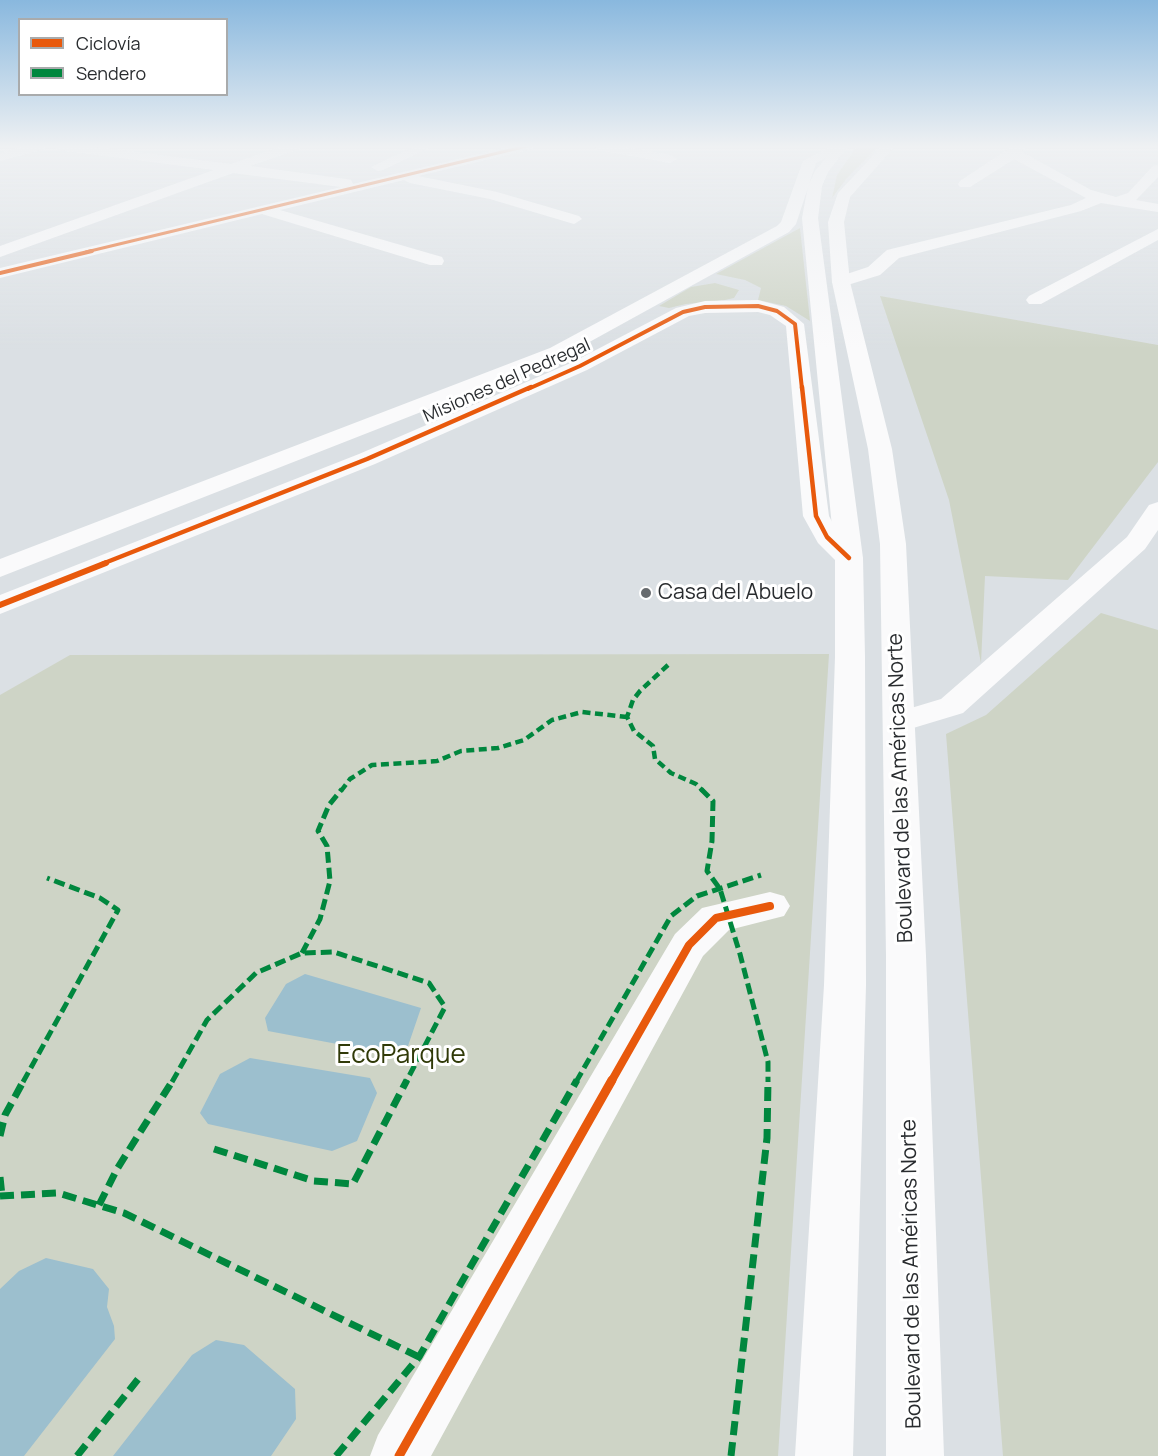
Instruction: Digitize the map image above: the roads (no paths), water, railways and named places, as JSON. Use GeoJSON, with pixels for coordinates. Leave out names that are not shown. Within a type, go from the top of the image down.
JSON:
{"type":"FeatureCollection","features":[{"type":"Feature","properties":{"kind":"street"},"geometry":{"type":"LineString","coordinates":[[0,252],[107,214]]}},
{"type":"Feature","properties":{"kind":"street"},"geometry":{"type":"LineString","coordinates":[[0,273],[247,214]]}},
{"type":"Feature","properties":{"kind":"street"},"geometry":{"type":"LineString","coordinates":[[277,214],[436,261]]}},
{"type":"Feature","properties":{"kind":"street"},"geometry":{"type":"LineString","coordinates":[[557,214],[574,219]]}},
{"type":"Feature","properties":{"kind":"street","name":"Misiones del Pedregal"},"geometry":{"type":"LineString","coordinates":[[0,569],[557,352],[783,229],[788,224],[792,214]]}},
{"type":"Feature","properties":{"kind":"street"},"geometry":{"type":"LineString","coordinates":[[810,214],[849,558],[850,657],[845,985],[824,1456]]}},
{"type":"Feature","properties":{"kind":"street","name":"Boulevard de las Américas Norte"},"geometry":{"type":"LineString","coordinates":[[837,214],[841,282],[880,449],[890,523],[900,722],[915,1456]]}},
{"type":"Feature","properties":{"kind":"street"},"geometry":{"type":"LineString","coordinates":[[841,282],[874,271],[893,254],[1052,214]]}},
{"type":"Feature","properties":{"kind":"street"},"geometry":{"type":"LineString","coordinates":[[1035,300],[1158,234]]}},
{"type":"Feature","properties":{"kind":"street"},"geometry":{"type":"LineString","coordinates":[[682,283],[704,279],[722,280]]}},
{"type":"Feature","properties":{"kind":"street","name":"Misiones del Pedregal"},"geometry":{"type":"LineString","coordinates":[[0,605],[367,459],[580,366],[683,312],[742,296],[758,306],[777,311],[795,324],[816,516],[827,537],[849,558]]}},
{"type":"Feature","properties":{"kind":"street"},"geometry":{"type":"LineString","coordinates":[[329,441],[367,459]]}},
{"type":"Feature","properties":{"kind":"street"},"geometry":{"type":"LineString","coordinates":[[900,722],[952,706],[1136,543],[1158,510]]}},
{"type":"Feature","properties":{"kind":"street"},"geometry":{"type":"LineString","coordinates":[[399,1456],[689,945],[716,918],[770,906]]}},
{"type":"Feature","properties":{"kind":"water"},"geometry":{"type":"Polygon","coordinates":[[[305,974],[421,1008],[408,1046],[401,1056],[268,1031],[265,1018],[286,984],[305,974]]]}},
{"type":"Feature","properties":{"kind":"water"},"geometry":{"type":"Polygon","coordinates":[[[250,1058],[370,1078],[377,1093],[357,1141],[332,1151],[208,1124],[200,1113],[220,1074],[250,1058]]]}},
{"type":"Feature","properties":{"kind":"water"},"geometry":{"type":"Polygon","coordinates":[[[46,1258],[93,1269],[109,1289],[107,1307],[114,1326],[115,1339],[24,1456],[0,1456],[0,1289],[19,1271],[46,1258]]]}},
{"type":"Feature","properties":{"kind":"water"},"geometry":{"type":"Polygon","coordinates":[[[216,1340],[244,1345],[295,1389],[296,1419],[271,1456],[113,1456],[192,1355],[216,1340]]]}},
{"type":"Feature","properties":{"kind":"place","name":"Casa del Abuelo"},"geometry":{"type":"Point","coordinates":[646,593]}},
{"type":"Feature","properties":{"kind":"park label","name":"EcoParque"},"geometry":{"type":"Point","coordinates":[401,1056]}}]}
